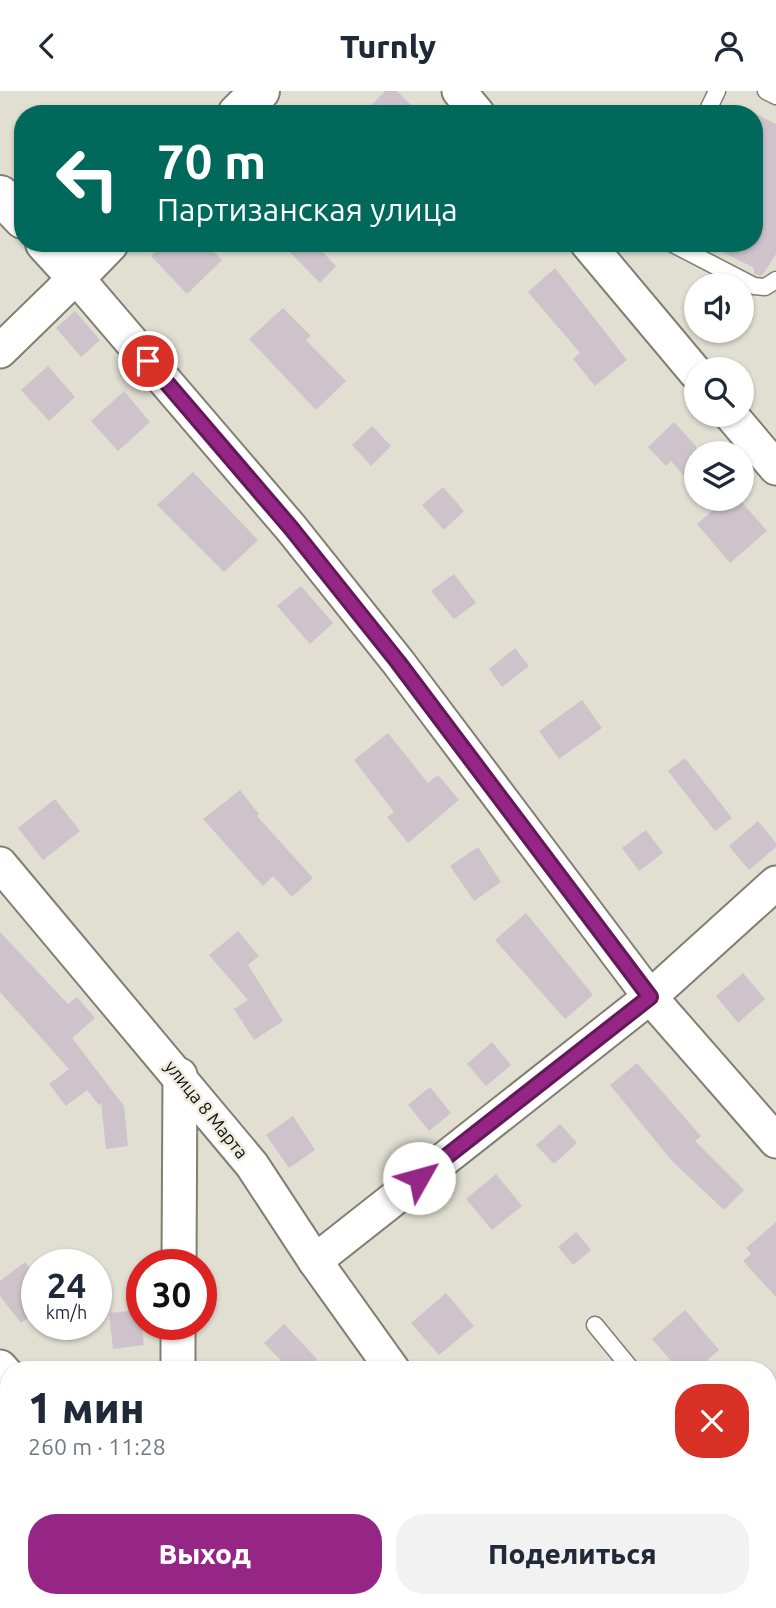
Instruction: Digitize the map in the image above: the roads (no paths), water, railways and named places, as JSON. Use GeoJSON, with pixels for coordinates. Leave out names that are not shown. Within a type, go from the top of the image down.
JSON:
{"type":"FeatureCollection","features":[{"type":"Feature","properties":{"kind":"street"},"geometry":{"type":"LineString","coordinates":[[246,105],[260,91]]}},
{"type":"Feature","properties":{"kind":"street"},"geometry":{"type":"LineString","coordinates":[[459,91],[471,105]]}},
{"type":"Feature","properties":{"kind":"street"},"geometry":{"type":"LineString","coordinates":[[0,195],[14,210]]}},
{"type":"Feature","properties":{"kind":"street"},"geometry":{"type":"LineString","coordinates":[[53,252],[291,528],[382,641],[650,997],[776,1141]]}},
{"type":"Feature","properties":{"kind":"street"},"geometry":{"type":"LineString","coordinates":[[0,351],[100,252]]}},
{"type":"Feature","properties":{"kind":"street"},"geometry":{"type":"LineString","coordinates":[[595,252],[684,359]]}},
{"type":"Feature","properties":{"kind":"street"},"geometry":{"type":"LineString","coordinates":[[741,427],[776,468]]}},
{"type":"Feature","properties":{"kind":"street","name":"улица 8 Марта"},"geometry":{"type":"LineString","coordinates":[[0,864],[180,1075],[252,1165],[315,1261],[387,1361]]}},
{"type":"Feature","properties":{"kind":"street"},"geometry":{"type":"LineString","coordinates":[[315,1261],[650,997],[776,883]]}},
{"type":"Feature","properties":{"kind":"street"},"geometry":{"type":"LineString","coordinates":[[179,1249],[180,1075]]}},
{"type":"Feature","properties":{"kind":"street"},"geometry":{"type":"LineString","coordinates":[[178,1340],[178,1361]]}},
{"type":"Feature","properties":{"kind":"lane"},"geometry":{"type":"LineString","coordinates":[[766,91],[776,96]]}},
{"type":"Feature","properties":{"kind":"lane"},"geometry":{"type":"LineString","coordinates":[[688,252],[754,286],[765,287],[776,280]]}},
{"type":"Feature","properties":{"kind":"lane"},"geometry":{"type":"LineString","coordinates":[[595,1325],[625,1361]]}}]}
